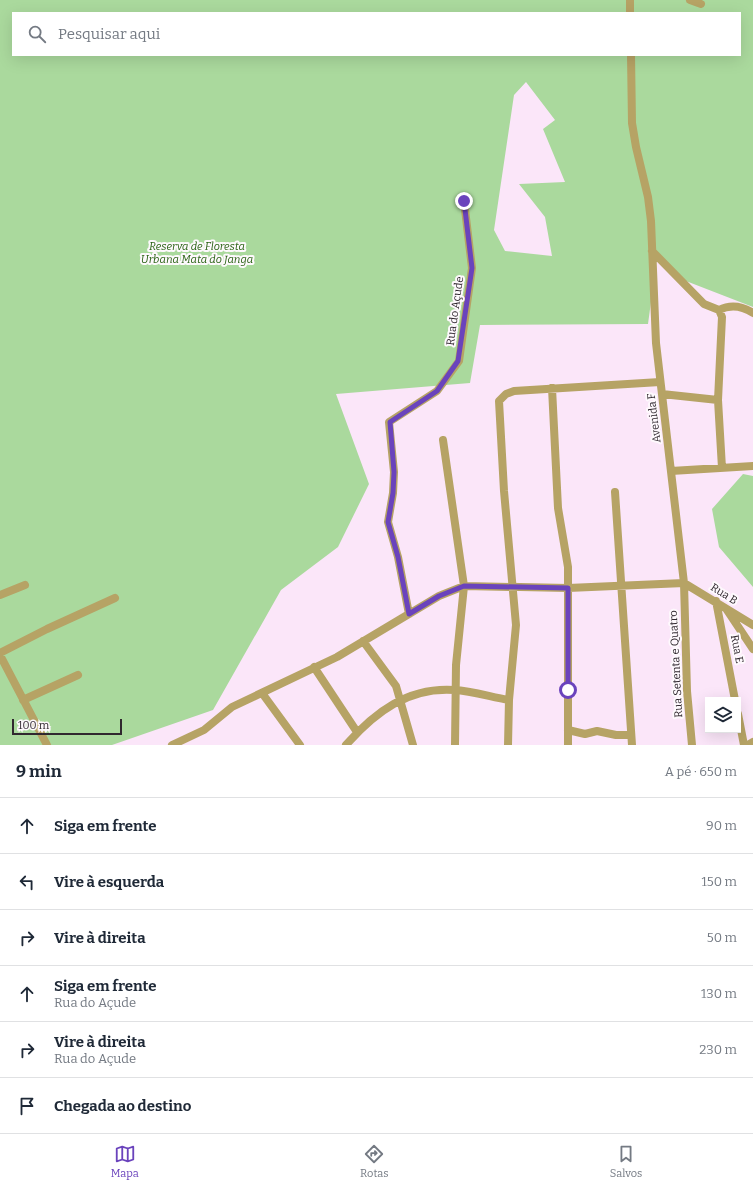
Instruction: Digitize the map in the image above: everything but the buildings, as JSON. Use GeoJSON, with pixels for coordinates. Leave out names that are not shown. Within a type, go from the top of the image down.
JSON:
{"type":"FeatureCollection","features":[{"type":"Feature","properties":{"kind":"street"},"geometry":{"type":"LineString","coordinates":[[630,0],[630,12]]}},
{"type":"Feature","properties":{"kind":"street"},"geometry":{"type":"LineString","coordinates":[[690,0],[702,4]]}},
{"type":"Feature","properties":{"kind":"street"},"geometry":{"type":"LineString","coordinates":[[631,56],[632,123],[648,197],[652,251],[704,304],[720,310],[731,306],[739,307],[753,313]]}},
{"type":"Feature","properties":{"kind":"street","name":"Rua do Açude"},"geometry":{"type":"LineString","coordinates":[[409,614],[398,557],[388,522],[393,493],[394,472],[390,422],[437,391],[458,361],[472,268],[464,201]]}},
{"type":"Feature","properties":{"kind":"street","name":"Avenida F"},"geometry":{"type":"LineString","coordinates":[[652,251],[656,343],[684,582]]}},
{"type":"Feature","properties":{"kind":"street"},"geometry":{"type":"LineString","coordinates":[[720,310],[722,325],[718,400],[722,468]]}},
{"type":"Feature","properties":{"kind":"street"},"geometry":{"type":"LineString","coordinates":[[508,745],[509,700],[516,625],[504,491],[499,401],[506,394],[514,391],[660,382]]}},
{"type":"Feature","properties":{"kind":"street"},"geometry":{"type":"LineString","coordinates":[[552,388],[558,508],[565,546],[568,588],[568,745]]}},
{"type":"Feature","properties":{"kind":"street"},"geometry":{"type":"LineString","coordinates":[[662,394],[718,400]]}},
{"type":"Feature","properties":{"kind":"street"},"geometry":{"type":"LineString","coordinates":[[443,440],[464,586],[455,690],[455,745]]}},
{"type":"Feature","properties":{"kind":"street"},"geometry":{"type":"LineString","coordinates":[[671,471],[753,466]]}},
{"type":"Feature","properties":{"kind":"street"},"geometry":{"type":"LineString","coordinates":[[615,492],[632,745]]}},
{"type":"Feature","properties":{"kind":"street"},"geometry":{"type":"LineString","coordinates":[[172,745],[204,730],[232,707],[337,657],[439,596],[464,586],[568,588],[684,582]]}},
{"type":"Feature","properties":{"kind":"street","name":"Rua B"},"geometry":{"type":"LineString","coordinates":[[684,582],[753,625]]}},
{"type":"Feature","properties":{"kind":"street","name":"Rua Setenta e Quatro"},"geometry":{"type":"LineString","coordinates":[[684,582],[687,691],[692,745]]}},
{"type":"Feature","properties":{"kind":"street"},"geometry":{"type":"LineString","coordinates":[[0,595],[25,584]]}},
{"type":"Feature","properties":{"kind":"street"},"geometry":{"type":"LineString","coordinates":[[47,745],[0,654],[47,629],[115,598]]}},
{"type":"Feature","properties":{"kind":"street","name":"Rua E"},"geometry":{"type":"LineString","coordinates":[[716,602],[734,697]]}},
{"type":"Feature","properties":{"kind":"street"},"geometry":{"type":"LineString","coordinates":[[726,608],[753,649]]}},
{"type":"Feature","properties":{"kind":"street"},"geometry":{"type":"LineString","coordinates":[[364,641],[396,686],[413,745]]}},
{"type":"Feature","properties":{"kind":"street"},"geometry":{"type":"LineString","coordinates":[[314,667],[357,732]]}},
{"type":"Feature","properties":{"kind":"street"},"geometry":{"type":"LineString","coordinates":[[23,700],[78,675]]}},
{"type":"Feature","properties":{"kind":"street"},"geometry":{"type":"LineString","coordinates":[[346,745],[357,732],[377,714],[401,700],[423,693],[455,690],[509,700]]}},
{"type":"Feature","properties":{"kind":"street"},"geometry":{"type":"LineString","coordinates":[[262,693],[300,745]]}},
{"type":"Feature","properties":{"kind":"street"},"geometry":{"type":"LineString","coordinates":[[568,730],[585,734],[601,731],[616,735],[631,735]]}},
{"type":"Feature","properties":{"kind":"street"},"geometry":{"type":"LineString","coordinates":[[741,730],[744,745]]}},
{"type":"Feature","properties":{"kind":"street"},"geometry":{"type":"LineString","coordinates":[[748,745],[753,742]]}},
{"type":"Feature","properties":{"kind":"green space","name":"Reserva de Floresta Urbana Mata do Janga"},"geometry":{"type":"Polygon","coordinates":[[[0,0],[753,0],[753,307],[673,276],[657,257],[648,324],[480,325],[470,383],[336,394],[369,484],[338,547],[281,590],[213,710],[112,745],[0,745],[0,0]],[[526,82],[514,95],[494,230],[505,251],[552,256],[545,217],[519,184],[565,182],[543,129],[555,120],[526,82]]]}},
{"type":"Feature","properties":{"kind":"green space"},"geometry":{"type":"Polygon","coordinates":[[[743,474],[753,476],[753,587],[719,547],[712,509],[743,474]]]}},
{"type":"Feature","properties":{"kind":"route"},"geometry":{"type":"LineString","coordinates":[[464,201],[472,268],[458,361],[437,391],[390,422],[390,440],[394,472],[393,493],[388,522],[398,557],[409,614],[439,596],[455,588],[464,586],[568,588],[568,690]]}}]}
